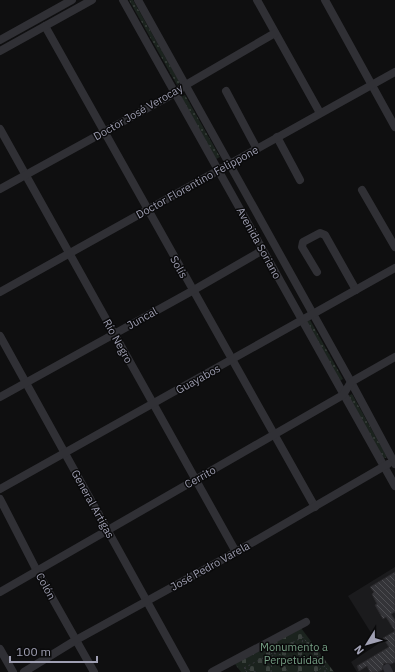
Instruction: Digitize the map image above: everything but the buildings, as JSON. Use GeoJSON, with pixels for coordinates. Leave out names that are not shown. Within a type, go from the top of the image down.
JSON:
{"type":"FeatureCollection","features":[{"type":"Feature","properties":{"kind":"street"},"geometry":{"type":"LineString","coordinates":[[0,40],[72,0]]}},
{"type":"Feature","properties":{"kind":"street"},"geometry":{"type":"LineString","coordinates":[[0,51],[92,0]]}},
{"type":"Feature","properties":{"kind":"street","name":"Avenida Soriano"},"geometry":{"type":"LineString","coordinates":[[123,0],[395,486]]}},
{"type":"Feature","properties":{"kind":"street","name":"Avenida Soriano"},"geometry":{"type":"LineString","coordinates":[[138,0],[184,86],[351,382],[394,462]]}},
{"type":"Feature","properties":{"kind":"street"},"geometry":{"type":"LineString","coordinates":[[257,0],[320,113]]}},
{"type":"Feature","properties":{"kind":"street"},"geometry":{"type":"LineString","coordinates":[[325,0],[395,127]]}},
{"type":"Feature","properties":{"kind":"street","name":"Solís"},"geometry":{"type":"LineString","coordinates":[[45,26],[192,291],[315,507]]}},
{"type":"Feature","properties":{"kind":"street","name":"Doctor José Verocay"},"geometry":{"type":"LineString","coordinates":[[0,189],[175,93],[184,86],[275,33]]}},
{"type":"Feature","properties":{"kind":"street","name":"Doctor Florentino Felippone"},"geometry":{"type":"LineString","coordinates":[[0,292],[395,72]]}},
{"type":"Feature","properties":{"kind":"street"},"geometry":{"type":"LineString","coordinates":[[226,90],[257,149]]}},
{"type":"Feature","properties":{"kind":"street","name":"Río Negro"},"geometry":{"type":"LineString","coordinates":[[0,129],[236,552]]}},
{"type":"Feature","properties":{"kind":"street"},"geometry":{"type":"LineString","coordinates":[[277,137],[300,180]]}},
{"type":"Feature","properties":{"kind":"street"},"geometry":{"type":"LineString","coordinates":[[362,190],[395,247]]}},
{"type":"Feature","properties":{"kind":"street"},"geometry":{"type":"LineString","coordinates":[[317,272],[302,247],[303,242],[320,233],[325,235],[356,290]]}},
{"type":"Feature","properties":{"kind":"street","name":"Juncal"},"geometry":{"type":"LineString","coordinates":[[0,397],[192,291],[262,250]]}},
{"type":"Feature","properties":{"kind":"street","name":"Guayabos"},"geometry":{"type":"LineString","coordinates":[[0,489],[395,268]]}},
{"type":"Feature","properties":{"kind":"street","name":"General Artigas"},"geometry":{"type":"LineString","coordinates":[[0,336],[186,672]]}},
{"type":"Feature","properties":{"kind":"street","name":"Cerrito"},"geometry":{"type":"LineString","coordinates":[[0,592],[107,529],[274,436],[343,395],[351,382],[395,357]]}},
{"type":"Feature","properties":{"kind":"street","name":"José Pedro Varela"},"geometry":{"type":"LineString","coordinates":[[24,672],[76,640],[236,552],[384,466],[394,462]]}},
{"type":"Feature","properties":{"kind":"street","name":"Colón"},"geometry":{"type":"LineString","coordinates":[[0,499],[37,571],[94,672]]}},
{"type":"Feature","properties":{"kind":"street"},"geometry":{"type":"LineString","coordinates":[[212,672],[306,622]]}},
{"type":"Feature","properties":{"kind":"street"},"geometry":{"type":"LineString","coordinates":[[0,649],[13,672]]}},
{"type":"Feature","properties":{"kind":"path"},"geometry":{"type":"LineString","coordinates":[[244,668],[303,637]]}},
{"type":"Feature","properties":{"kind":"path"},"geometry":{"type":"LineString","coordinates":[[298,672],[303,637]]}},
{"type":"Feature","properties":{"kind":"path"},"geometry":{"type":"LineString","coordinates":[[303,637],[329,672]]}},
{"type":"Feature","properties":{"kind":"path"},"geometry":{"type":"LineString","coordinates":[[274,653],[325,666]]}},
{"type":"Feature","properties":{"kind":"path"},"geometry":{"type":"LineString","coordinates":[[271,672],[274,653]]}},
{"type":"Feature","properties":{"kind":"path"},"geometry":{"type":"LineString","coordinates":[[274,653],[288,672]]}},
{"type":"Feature","properties":{"kind":"path"},"geometry":{"type":"LineString","coordinates":[[315,672],[325,666]]}},
{"type":"Feature","properties":{"kind":"path"},"geometry":{"type":"LineString","coordinates":[[325,666],[325,672]]}},
{"type":"Feature","properties":{"kind":"path"},"geometry":{"type":"LineString","coordinates":[[244,668],[247,672]]}},
{"type":"Feature","properties":{"kind":"path"},"geometry":{"type":"LineString","coordinates":[[244,668],[257,672]]}},
{"type":"Feature","properties":{"kind":"shaded area"},"geometry":{"type":"Polygon","coordinates":[[[395,567],[395,672],[357,672],[351,662],[378,644],[348,596],[395,567]]]}},
{"type":"Feature","properties":{"kind":"green space"},"geometry":{"type":"Polygon","coordinates":[[[129,0],[133,0],[180,83],[177,85],[129,0]]]}},
{"type":"Feature","properties":{"kind":"green space"},"geometry":{"type":"Polygon","coordinates":[[[185,95],[220,157],[216,159],[181,97],[185,95]]]}},
{"type":"Feature","properties":{"kind":"green space"},"geometry":{"type":"Polygon","coordinates":[[[310,320],[343,379],[339,381],[307,322],[310,320]]]}},
{"type":"Feature","properties":{"kind":"green space"},"geometry":{"type":"Polygon","coordinates":[[[352,394],[387,457],[383,459],[348,396],[352,394]]]}},
{"type":"Feature","properties":{"kind":"green space","name":"Monumento a Perpetuidad"},"geometry":{"type":"Polygon","coordinates":[[[301,628],[334,672],[241,672],[235,664],[301,628]]]}}]}
